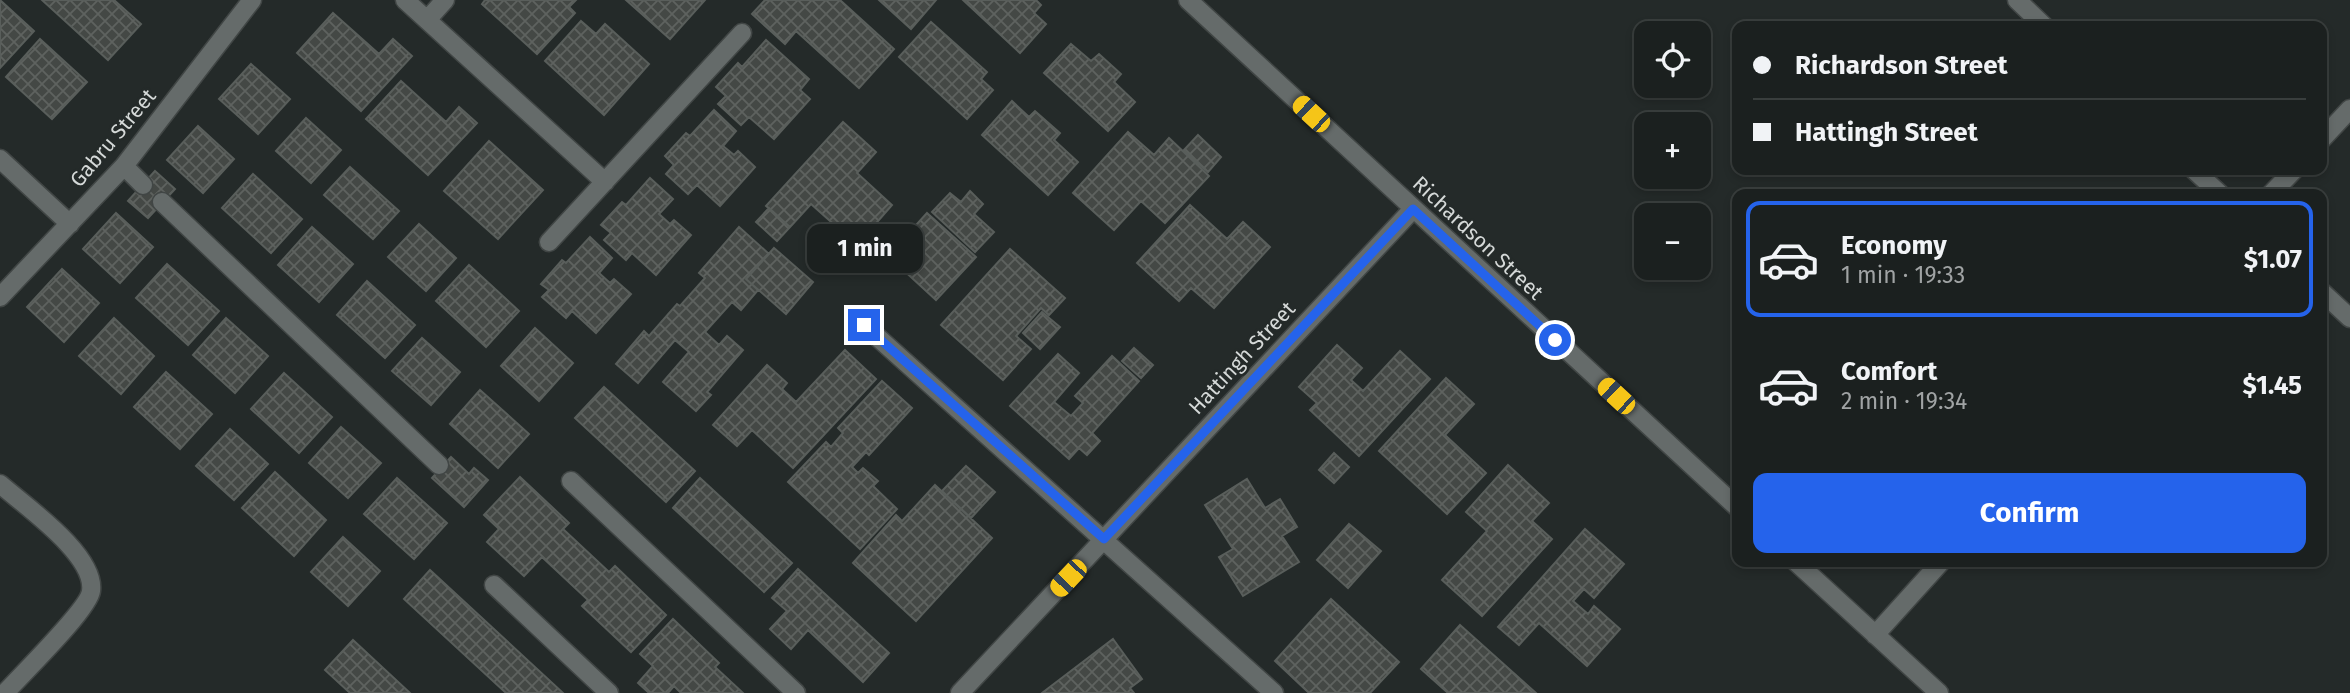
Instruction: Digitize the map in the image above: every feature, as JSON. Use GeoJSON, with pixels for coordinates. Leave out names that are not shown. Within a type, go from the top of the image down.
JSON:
{"type":"FeatureCollection","features":[{"type":"Feature","properties":{"kind":"street","name":"Gabru Street"},"geometry":{"type":"LineString","coordinates":[[0,297],[124,166],[252,0]]}},
{"type":"Feature","properties":{"kind":"street"},"geometry":{"type":"LineString","coordinates":[[405,0],[605,182]]}},
{"type":"Feature","properties":{"kind":"street"},"geometry":{"type":"LineString","coordinates":[[427,20],[445,0]]}},
{"type":"Feature","properties":{"kind":"street","name":"Richardson Street"},"geometry":{"type":"LineString","coordinates":[[1188,0],[1732,502]]}},
{"type":"Feature","properties":{"kind":"street"},"geometry":{"type":"LineString","coordinates":[[2017,0],[2040,21]]}},
{"type":"Feature","properties":{"kind":"street"},"geometry":{"type":"LineString","coordinates":[[549,242],[742,33]]}},
{"type":"Feature","properties":{"kind":"street"},"geometry":{"type":"LineString","coordinates":[[2327,134],[2350,109]]}},
{"type":"Feature","properties":{"kind":"street"},"geometry":{"type":"LineString","coordinates":[[0,159],[70,224]]}},
{"type":"Feature","properties":{"kind":"street"},"geometry":{"type":"LineString","coordinates":[[124,166],[143,185]]}},
{"type":"Feature","properties":{"kind":"street"},"geometry":{"type":"LineString","coordinates":[[2199,175],[2215,189]]}},
{"type":"Feature","properties":{"kind":"street"},"geometry":{"type":"LineString","coordinates":[[2276,189],[2289,175]]}},
{"type":"Feature","properties":{"kind":"street"},"geometry":{"type":"LineString","coordinates":[[162,202],[439,466]]}},
{"type":"Feature","properties":{"kind":"street","name":"Hattingh Street"},"geometry":{"type":"LineString","coordinates":[[960,693],[1413,209]]}},
{"type":"Feature","properties":{"kind":"street"},"geometry":{"type":"LineString","coordinates":[[2327,297],[2350,318]]}},
{"type":"Feature","properties":{"kind":"street"},"geometry":{"type":"LineString","coordinates":[[864,325],[1274,693]]}},
{"type":"Feature","properties":{"kind":"street"},"geometry":{"type":"LineString","coordinates":[[571,481],[796,693]]}},
{"type":"Feature","properties":{"kind":"street"},"geometry":{"type":"LineString","coordinates":[[0,484],[80,556],[90,575],[92,592],[79,612],[5,693]]}},
{"type":"Feature","properties":{"kind":"street"},"geometry":{"type":"LineString","coordinates":[[1801,567],[1939,693]]}},
{"type":"Feature","properties":{"kind":"street"},"geometry":{"type":"LineString","coordinates":[[1875,635],[1936,567]]}},
{"type":"Feature","properties":{"kind":"street"},"geometry":{"type":"LineString","coordinates":[[494,585],[608,693]]}},
{"type":"Feature","properties":{"kind":"building"},"geometry":{"type":"Polygon","coordinates":[[[0,0],[34,31],[0,68],[0,0]]]}},
{"type":"Feature","properties":{"kind":"building"},"geometry":{"type":"Polygon","coordinates":[[[42,0],[114,0],[141,24],[108,60],[42,0]]]}},
{"type":"Feature","properties":{"kind":"building"},"geometry":{"type":"Polygon","coordinates":[[[485,0],[576,0],[569,7],[575,13],[537,54],[482,4],[485,0]]]}},
{"type":"Feature","properties":{"kind":"building"},"geometry":{"type":"Polygon","coordinates":[[[626,0],[705,0],[670,39],[626,0]]]}},
{"type":"Feature","properties":{"kind":"building"},"geometry":{"type":"Polygon","coordinates":[[[765,0],[840,0],[894,49],[859,88],[796,31],[785,44],[752,14],[765,0]]]}},
{"type":"Feature","properties":{"kind":"building"},"geometry":{"type":"Polygon","coordinates":[[[879,0],[936,0],[911,29],[879,0]]]}},
{"type":"Feature","properties":{"kind":"building"},"geometry":{"type":"Polygon","coordinates":[[[963,0],[1036,0],[1041,5],[1034,13],[1046,24],[1020,53],[963,0]]]}},
{"type":"Feature","properties":{"kind":"building"},"geometry":{"type":"Polygon","coordinates":[[[333,13],[379,54],[393,39],[412,56],[361,111],[297,53],[333,13]]]}},
{"type":"Feature","properties":{"kind":"building"},"geometry":{"type":"Polygon","coordinates":[[[581,21],[596,34],[605,24],[649,64],[604,115],[545,61],[581,21]]]}},
{"type":"Feature","properties":{"kind":"building"},"geometry":{"type":"Polygon","coordinates":[[[931,22],[987,72],[981,79],[993,90],[967,119],[899,57],[931,22]]]}},
{"type":"Feature","properties":{"kind":"building"},"geometry":{"type":"Polygon","coordinates":[[[40,39],[87,82],[52,119],[6,77],[40,39]]]}},
{"type":"Feature","properties":{"kind":"building"},"geometry":{"type":"Polygon","coordinates":[[[766,40],[809,79],[800,90],[810,99],[774,139],[749,117],[741,125],[718,104],[726,96],[716,87],[738,63],[742,67],[766,40]]]}},
{"type":"Feature","properties":{"kind":"building"},"geometry":{"type":"Polygon","coordinates":[[[1071,44],[1091,61],[1099,54],[1121,74],[1114,82],[1135,102],[1108,131],[1044,73],[1071,44]]]}},
{"type":"Feature","properties":{"kind":"building"},"geometry":{"type":"Polygon","coordinates":[[[251,64],[290,99],[258,134],[219,99],[251,64]]]}},
{"type":"Feature","properties":{"kind":"building"},"geometry":{"type":"Polygon","coordinates":[[[401,81],[446,122],[459,107],[477,123],[428,175],[366,119],[401,81]]]}},
{"type":"Feature","properties":{"kind":"building"},"geometry":{"type":"Polygon","coordinates":[[[1012,101],[1029,117],[1035,111],[1060,133],[1054,140],[1078,162],[1048,195],[982,135],[1012,101]]]}},
{"type":"Feature","properties":{"kind":"building"},"geometry":{"type":"Polygon","coordinates":[[[714,110],[736,131],[723,146],[734,155],[738,151],[755,167],[720,206],[697,185],[688,194],[666,174],[674,165],[665,156],[686,133],[690,136],[714,110]]]}},
{"type":"Feature","properties":{"kind":"building"},"geometry":{"type":"Polygon","coordinates":[[[306,118],[341,150],[311,183],[276,151],[306,118]]]}},
{"type":"Feature","properties":{"kind":"building"},"geometry":{"type":"Polygon","coordinates":[[[843,122],[876,152],[857,173],[892,205],[857,245],[811,204],[790,227],[766,206],[843,122]]]}},
{"type":"Feature","properties":{"kind":"building"},"geometry":{"type":"Polygon","coordinates":[[[198,126],[234,159],[203,193],[167,160],[198,126]]]}},
{"type":"Feature","properties":{"kind":"building"},"geometry":{"type":"Polygon","coordinates":[[[1128,132],[1154,155],[1169,138],[1209,176],[1165,223],[1141,201],[1114,230],[1073,193],[1128,132]]]}},
{"type":"Feature","properties":{"kind":"building"},"geometry":{"type":"Polygon","coordinates":[[[1198,135],[1221,157],[1208,172],[1184,150],[1198,135]]]}},
{"type":"Feature","properties":{"kind":"building"},"geometry":{"type":"Polygon","coordinates":[[[489,141],[543,190],[498,239],[444,191],[489,141]]]}},
{"type":"Feature","properties":{"kind":"building"},"geometry":{"type":"Polygon","coordinates":[[[350,167],[399,211],[373,239],[324,195],[350,167]]]}},
{"type":"Feature","properties":{"kind":"building"},"geometry":{"type":"Polygon","coordinates":[[[155,171],[175,189],[148,218],[128,201],[155,171]]]}},
{"type":"Feature","properties":{"kind":"building"},"geometry":{"type":"Polygon","coordinates":[[[253,174],[302,219],[271,253],[222,208],[253,174]]]}},
{"type":"Feature","properties":{"kind":"building"},"geometry":{"type":"Polygon","coordinates":[[[650,178],[673,199],[659,214],[670,224],[674,220],[691,235],[656,275],[632,253],[626,260],[604,240],[611,233],[601,225],[622,202],[626,205],[650,178]]]}},
{"type":"Feature","properties":{"kind":"building"},"geometry":{"type":"Polygon","coordinates":[[[970,191],[983,204],[974,214],[994,232],[975,252],[932,212],[950,193],[961,202],[970,191]]]}},
{"type":"Feature","properties":{"kind":"building"},"geometry":{"type":"Polygon","coordinates":[[[1190,205],[1227,239],[1243,222],[1270,247],[1214,308],[1191,288],[1179,301],[1137,263],[1190,205]]]}},
{"type":"Feature","properties":{"kind":"building"},"geometry":{"type":"Polygon","coordinates":[[[769,208],[790,227],[777,241],[756,222],[769,208]]]}},
{"type":"Feature","properties":{"kind":"building"},"geometry":{"type":"Polygon","coordinates":[[[116,213],[153,247],[120,283],[83,249],[116,213]]]}},
{"type":"Feature","properties":{"kind":"building"},"geometry":{"type":"Polygon","coordinates":[[[927,213],[976,257],[936,300],[888,256],[927,213]]]}},
{"type":"Feature","properties":{"kind":"building"},"geometry":{"type":"Polygon","coordinates":[[[419,224],[456,258],[426,291],[388,257],[419,224]]]}},
{"type":"Feature","properties":{"kind":"building"},"geometry":{"type":"Polygon","coordinates":[[[312,227],[353,264],[319,302],[278,265],[312,227]]]}},
{"type":"Feature","properties":{"kind":"building"},"geometry":{"type":"Polygon","coordinates":[[[739,227],[769,254],[746,279],[758,290],[741,310],[732,302],[705,332],[719,345],[727,336],[743,350],[707,392],[711,395],[696,411],[663,382],[689,352],[675,340],[638,383],[616,364],[644,331],[649,336],[677,304],[680,306],[705,278],[699,273],[739,227]]]}},
{"type":"Feature","properties":{"kind":"building"},"geometry":{"type":"Polygon","coordinates":[[[590,237],[612,258],[599,273],[610,283],[614,279],[631,294],[596,333],[572,311],[566,318],[542,297],[549,290],[541,284],[562,260],[566,263],[590,237]]]}},
{"type":"Feature","properties":{"kind":"building"},"geometry":{"type":"Polygon","coordinates":[[[774,248],[813,282],[786,314],[746,279],[774,248]]]}},
{"type":"Feature","properties":{"kind":"building"},"geometry":{"type":"Polygon","coordinates":[[[1010,249],[1065,298],[1049,315],[1041,308],[1016,336],[1031,349],[1003,380],[941,325],[1010,249]]]}},
{"type":"Feature","properties":{"kind":"building"},"geometry":{"type":"Polygon","coordinates":[[[167,264],[219,311],[188,345],[136,298],[167,264]]]}},
{"type":"Feature","properties":{"kind":"building"},"geometry":{"type":"Polygon","coordinates":[[[469,265],[519,311],[486,347],[436,301],[469,265]]]}},
{"type":"Feature","properties":{"kind":"building"},"geometry":{"type":"Polygon","coordinates":[[[62,269],[99,303],[64,342],[27,307],[62,269]]]}},
{"type":"Feature","properties":{"kind":"building"},"geometry":{"type":"Polygon","coordinates":[[[367,281],[415,325],[385,358],[337,315],[367,281]]]}},
{"type":"Feature","properties":{"kind":"building"},"geometry":{"type":"Polygon","coordinates":[[[1042,312],[1060,327],[1040,349],[1023,333],[1042,312]]]}},
{"type":"Feature","properties":{"kind":"building"},"geometry":{"type":"Polygon","coordinates":[[[114,318],[154,356],[121,394],[79,356],[114,318]]]}},
{"type":"Feature","properties":{"kind":"building"},"geometry":{"type":"Polygon","coordinates":[[[226,318],[268,356],[235,393],[193,355],[226,318]]]}},
{"type":"Feature","properties":{"kind":"building"},"geometry":{"type":"Polygon","coordinates":[[[535,328],[573,363],[539,401],[501,366],[535,328]]]}},
{"type":"Feature","properties":{"kind":"building"},"geometry":{"type":"Polygon","coordinates":[[[422,338],[460,372],[431,405],[392,371],[422,338]]]}},
{"type":"Feature","properties":{"kind":"building"},"geometry":{"type":"Polygon","coordinates":[[[1337,345],[1362,368],[1351,380],[1363,391],[1400,351],[1430,379],[1359,456],[1310,410],[1317,403],[1299,387],[1337,345]]]}},
{"type":"Feature","properties":{"kind":"building"},"geometry":{"type":"Polygon","coordinates":[[[1134,348],[1153,365],[1141,378],[1122,361],[1134,348]]]}},
{"type":"Feature","properties":{"kind":"building"},"geometry":{"type":"Polygon","coordinates":[[[845,350],[876,379],[793,468],[752,430],[737,446],[713,425],[767,365],[787,383],[782,389],[796,402],[845,350]]]}},
{"type":"Feature","properties":{"kind":"building"},"geometry":{"type":"Polygon","coordinates":[[[1058,354],[1079,373],[1054,402],[1071,416],[1083,403],[1075,396],[1112,356],[1139,381],[1092,433],[1100,441],[1087,455],[1079,448],[1069,459],[1010,406],[1058,354]]]}},
{"type":"Feature","properties":{"kind":"building"},"geometry":{"type":"Polygon","coordinates":[[[166,372],[212,414],[180,449],[134,407],[166,372]]]}},
{"type":"Feature","properties":{"kind":"building"},"geometry":{"type":"Polygon","coordinates":[[[284,373],[332,417],[299,453],[251,409],[284,373]]]}},
{"type":"Feature","properties":{"kind":"building"},"geometry":{"type":"Polygon","coordinates":[[[1446,378],[1474,404],[1445,435],[1486,473],[1447,514],[1379,451],[1446,378]]]}},
{"type":"Feature","properties":{"kind":"building"},"geometry":{"type":"Polygon","coordinates":[[[882,381],[912,408],[869,455],[866,452],[852,467],[858,473],[863,468],[878,481],[873,486],[897,509],[860,549],[788,482],[826,442],[831,447],[843,433],[838,428],[882,381]]]}},
{"type":"Feature","properties":{"kind":"building"},"geometry":{"type":"Polygon","coordinates":[[[604,387],[695,471],[666,502],[575,418],[604,387]]]}},
{"type":"Feature","properties":{"kind":"building"},"geometry":{"type":"Polygon","coordinates":[[[480,390],[529,434],[498,468],[450,424],[480,390]]]}},
{"type":"Feature","properties":{"kind":"building"},"geometry":{"type":"Polygon","coordinates":[[[341,427],[381,463],[348,498],[309,463],[341,427]]]}},
{"type":"Feature","properties":{"kind":"building"},"geometry":{"type":"Polygon","coordinates":[[[230,429],[268,464],[234,500],[196,466],[230,429]]]}},
{"type":"Feature","properties":{"kind":"building"},"geometry":{"type":"Polygon","coordinates":[[[1334,453],[1349,467],[1334,483],[1319,470],[1334,453]]]}},
{"type":"Feature","properties":{"kind":"building"},"geometry":{"type":"Polygon","coordinates":[[[451,457],[469,474],[474,468],[488,480],[464,507],[432,478],[451,457]]]}},
{"type":"Feature","properties":{"kind":"building"},"geometry":{"type":"Polygon","coordinates":[[[1508,465],[1549,503],[1532,521],[1552,539],[1482,616],[1442,580],[1487,531],[1466,512],[1508,465]]]}},
{"type":"Feature","properties":{"kind":"building"},"geometry":{"type":"Polygon","coordinates":[[[966,466],[995,492],[971,518],[942,491],[966,466]]]}},
{"type":"Feature","properties":{"kind":"building"},"geometry":{"type":"Polygon","coordinates":[[[275,472],[326,520],[294,556],[242,508],[275,472]]]}},
{"type":"Feature","properties":{"kind":"building"},"geometry":{"type":"Polygon","coordinates":[[[520,477],[569,523],[563,529],[609,572],[615,566],[666,615],[631,652],[582,606],[588,600],[542,557],[524,576],[487,542],[499,529],[484,515],[520,477]]]}},
{"type":"Feature","properties":{"kind":"building"},"geometry":{"type":"Polygon","coordinates":[[[397,478],[447,523],[414,559],[364,514],[397,478]]]}},
{"type":"Feature","properties":{"kind":"building"},"geometry":{"type":"Polygon","coordinates":[[[700,478],[792,563],[764,592],[673,508],[700,478]]]}},
{"type":"Feature","properties":{"kind":"building"},"geometry":{"type":"Polygon","coordinates":[[[1247,479],[1265,508],[1280,499],[1297,527],[1282,536],[1299,562],[1243,596],[1219,557],[1233,549],[1205,505],[1247,479]]]}},
{"type":"Feature","properties":{"kind":"building"},"geometry":{"type":"Polygon","coordinates":[[[935,485],[992,538],[916,621],[853,563],[896,515],[902,521],[935,485]]]}},
{"type":"Feature","properties":{"kind":"building"},"geometry":{"type":"Polygon","coordinates":[[[1349,524],[1381,551],[1348,588],[1317,560],[1349,524]]]}},
{"type":"Feature","properties":{"kind":"building"},"geometry":{"type":"Polygon","coordinates":[[[1585,529],[1624,564],[1594,598],[1584,589],[1573,601],[1588,614],[1594,606],[1620,629],[1587,666],[1539,623],[1519,645],[1498,627],[1585,529]]]}},
{"type":"Feature","properties":{"kind":"building"},"geometry":{"type":"Polygon","coordinates":[[[343,537],[380,571],[348,606],[311,572],[343,537]]]}},
{"type":"Feature","properties":{"kind":"building"},"geometry":{"type":"Polygon","coordinates":[[[798,569],[889,653],[863,682],[808,630],[791,649],[770,629],[787,611],[772,598],[798,569]]]}},
{"type":"Feature","properties":{"kind":"building"},"geometry":{"type":"Polygon","coordinates":[[[430,570],[563,693],[506,693],[404,599],[430,570]]]}},
{"type":"Feature","properties":{"kind":"building"},"geometry":{"type":"Polygon","coordinates":[[[1331,599],[1399,662],[1370,693],[1309,693],[1275,661],[1331,599]]]}},
{"type":"Feature","properties":{"kind":"building"},"geometry":{"type":"Polygon","coordinates":[[[673,619],[719,663],[715,667],[743,693],[681,693],[674,686],[668,693],[649,693],[638,683],[653,666],[640,654],[673,619]]]}},
{"type":"Feature","properties":{"kind":"building"},"geometry":{"type":"Polygon","coordinates":[[[1460,625],[1536,693],[1448,693],[1421,669],[1460,625]]]}},
{"type":"Feature","properties":{"kind":"building"},"geometry":{"type":"Polygon","coordinates":[[[1113,639],[1142,679],[1130,688],[1134,693],[1042,693],[1113,639]]]}},
{"type":"Feature","properties":{"kind":"building"},"geometry":{"type":"Polygon","coordinates":[[[353,640],[410,693],[350,693],[325,670],[353,640]]]}},
{"type":"Feature","properties":{"kind":"route"},"geometry":{"type":"LineString","coordinates":[[864,325],[1104,539],[1413,209],[1555,340]]}}]}
